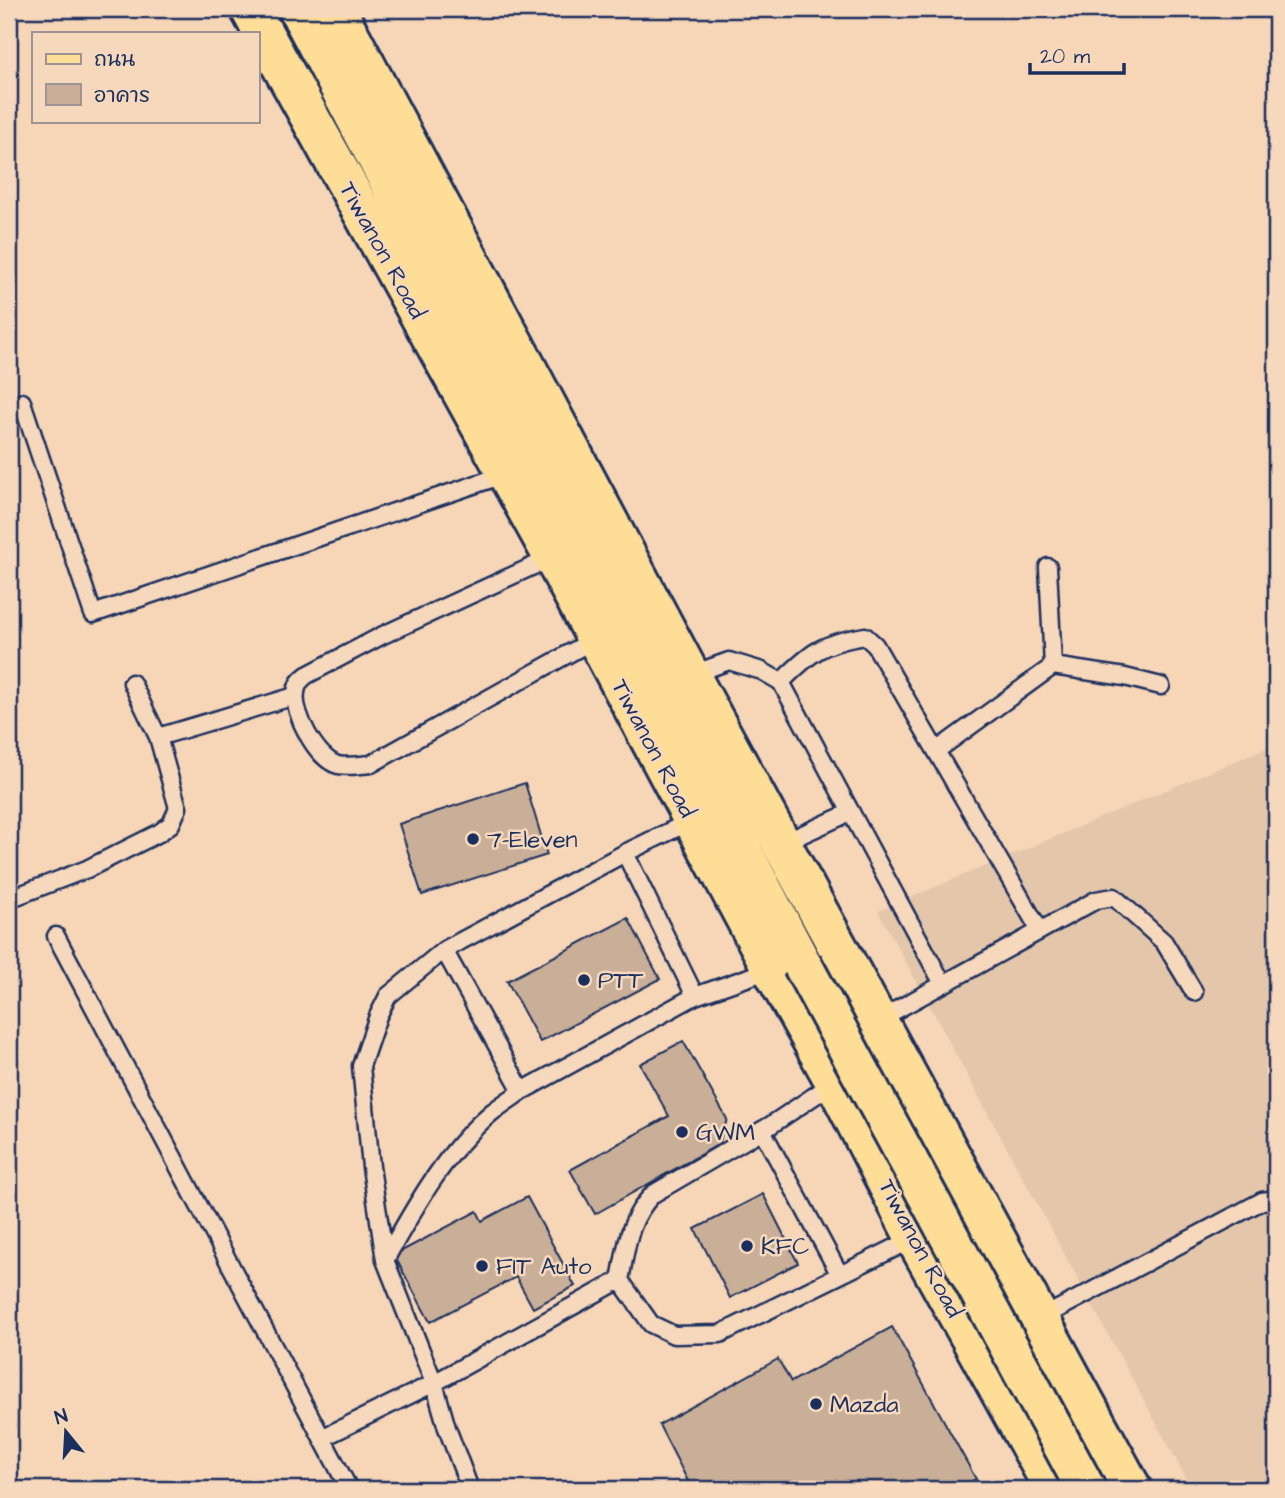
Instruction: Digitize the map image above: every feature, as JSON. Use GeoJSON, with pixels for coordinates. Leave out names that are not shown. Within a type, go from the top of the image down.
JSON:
{"type":"FeatureCollection","features":[{"type":"Feature","properties":{"kind":"main road","name":"Tiwanon Road"},"geometry":{"type":"LineString","coordinates":[[250,9],[553,557],[694,820],[787,966],[835,1082],[915,1238],[1054,1489]]}},
{"type":"Feature","properties":{"kind":"main road"},"geometry":{"type":"LineString","coordinates":[[298,9],[787,966],[1085,1489],[1103,1469],[1105,1455],[1102,1435]]}},
{"type":"Feature","properties":{"kind":"main road"},"geometry":{"type":"LineString","coordinates":[[336,9],[690,675],[1132,1489]]}},
{"type":"Feature","properties":{"kind":"lane"},"geometry":{"type":"LineString","coordinates":[[22,402],[93,614],[507,473]]}},
{"type":"Feature","properties":{"kind":"lane"},"geometry":{"type":"LineString","coordinates":[[553,557],[383,635],[307,675],[299,682],[295,696],[305,730],[319,754],[336,765],[371,764],[595,639]]}},
{"type":"Feature","properties":{"kind":"lane"},"geometry":{"type":"LineString","coordinates":[[1048,567],[1053,666]]}},
{"type":"Feature","properties":{"kind":"lane"},"geometry":{"type":"LineString","coordinates":[[781,682],[809,654],[840,640],[865,636],[875,645],[1040,931]]}},
{"type":"Feature","properties":{"kind":"lane"},"geometry":{"type":"LineString","coordinates":[[690,675],[729,661],[762,671],[781,682],[943,984]]}},
{"type":"Feature","properties":{"kind":"lane"},"geometry":{"type":"LineString","coordinates":[[936,751],[1053,666],[1125,677],[1161,687]]}},
{"type":"Feature","properties":{"kind":"lane"},"geometry":{"type":"LineString","coordinates":[[9,900],[87,869],[159,833],[171,824],[178,808],[158,737],[132,683]]}},
{"type":"Feature","properties":{"kind":"lane"},"geometry":{"type":"LineString","coordinates":[[158,737],[295,696]]}},
{"type":"Feature","properties":{"kind":"lane"},"geometry":{"type":"LineString","coordinates":[[783,843],[851,812]]}},
{"type":"Feature","properties":{"kind":"lane"},"geometry":{"type":"LineString","coordinates":[[470,1489],[447,1428],[434,1383],[385,1261],[371,1167],[361,1066],[378,1016],[388,996],[444,950],[625,853],[694,820]]}},
{"type":"Feature","properties":{"kind":"lane"},"geometry":{"type":"LineString","coordinates":[[625,853],[695,996]]}},
{"type":"Feature","properties":{"kind":"lane"},"geometry":{"type":"LineString","coordinates":[[878,1020],[1096,900],[1114,897],[1164,942],[1194,992]]}},
{"type":"Feature","properties":{"kind":"lane"},"geometry":{"type":"LineString","coordinates":[[56,936],[349,1489]]}},
{"type":"Feature","properties":{"kind":"lane"},"geometry":{"type":"LineString","coordinates":[[444,950],[522,1091]]}},
{"type":"Feature","properties":{"kind":"lane"},"geometry":{"type":"LineString","coordinates":[[385,1261],[412,1212],[449,1157],[490,1114],[522,1091],[695,996],[787,966]]}},
{"type":"Feature","properties":{"kind":"lane"},"geometry":{"type":"LineString","coordinates":[[835,1082],[762,1130],[653,1194],[640,1207],[630,1228],[620,1280],[651,1324],[674,1335],[720,1334],[915,1238]]}},
{"type":"Feature","properties":{"kind":"lane"},"geometry":{"type":"LineString","coordinates":[[762,1130],[840,1275]]}},
{"type":"Feature","properties":{"kind":"lane"},"geometry":{"type":"LineString","coordinates":[[1041,1318],[1262,1201],[1276,1199]]}},
{"type":"Feature","properties":{"kind":"lane"},"geometry":{"type":"LineString","coordinates":[[322,1438],[434,1383],[620,1280]]}},
{"type":"Feature","properties":{"kind":"shaded area"},"geometry":{"type":"Polygon","coordinates":[[[1276,744],[1276,1489],[1192,1489],[878,911],[1276,744]]]}},
{"type":"Feature","properties":{"kind":"building","name":"7-Eleven"},"geometry":{"type":"Polygon","coordinates":[[[525,783],[547,855],[422,895],[399,824],[525,783]]]}},
{"type":"Feature","properties":{"kind":"building","name":"PTT"},"geometry":{"type":"Polygon","coordinates":[[[628,918],[660,979],[540,1042],[507,981],[628,918]]]}},
{"type":"Feature","properties":{"kind":"building","name":"GWM"},"geometry":{"type":"Polygon","coordinates":[[[683,1041],[727,1119],[719,1144],[595,1214],[570,1170],[669,1116],[640,1064],[683,1041]]]}},
{"type":"Feature","properties":{"kind":"building","name":"KFC"},"geometry":{"type":"Polygon","coordinates":[[[763,1194],[798,1263],[730,1298],[695,1229],[763,1194]]]}},
{"type":"Feature","properties":{"kind":"building","name":"FIT Auto"},"geometry":{"type":"Polygon","coordinates":[[[527,1197],[575,1286],[533,1308],[516,1277],[430,1322],[394,1255],[477,1211],[482,1221],[527,1197]]]}},
{"type":"Feature","properties":{"kind":"building","name":"Mazda"},"geometry":{"type":"Polygon","coordinates":[[[892,1327],[976,1479],[957,1489],[692,1489],[659,1425],[778,1359],[791,1382],[892,1327]]]}},
{"type":"Feature","properties":{"kind":"place","name":"7-Eleven"},"geometry":{"type":"Point","coordinates":[473,839]}},
{"type":"Feature","properties":{"kind":"place","name":"PTT"},"geometry":{"type":"Point","coordinates":[584,980]}},
{"type":"Feature","properties":{"kind":"place","name":"GWM"},"geometry":{"type":"Point","coordinates":[682,1132]}},
{"type":"Feature","properties":{"kind":"place","name":"KFC"},"geometry":{"type":"Point","coordinates":[747,1246]}},
{"type":"Feature","properties":{"kind":"place","name":"FIT Auto"},"geometry":{"type":"Point","coordinates":[482,1266]}},
{"type":"Feature","properties":{"kind":"place","name":"Mazda"},"geometry":{"type":"Point","coordinates":[816,1404]}}]}
